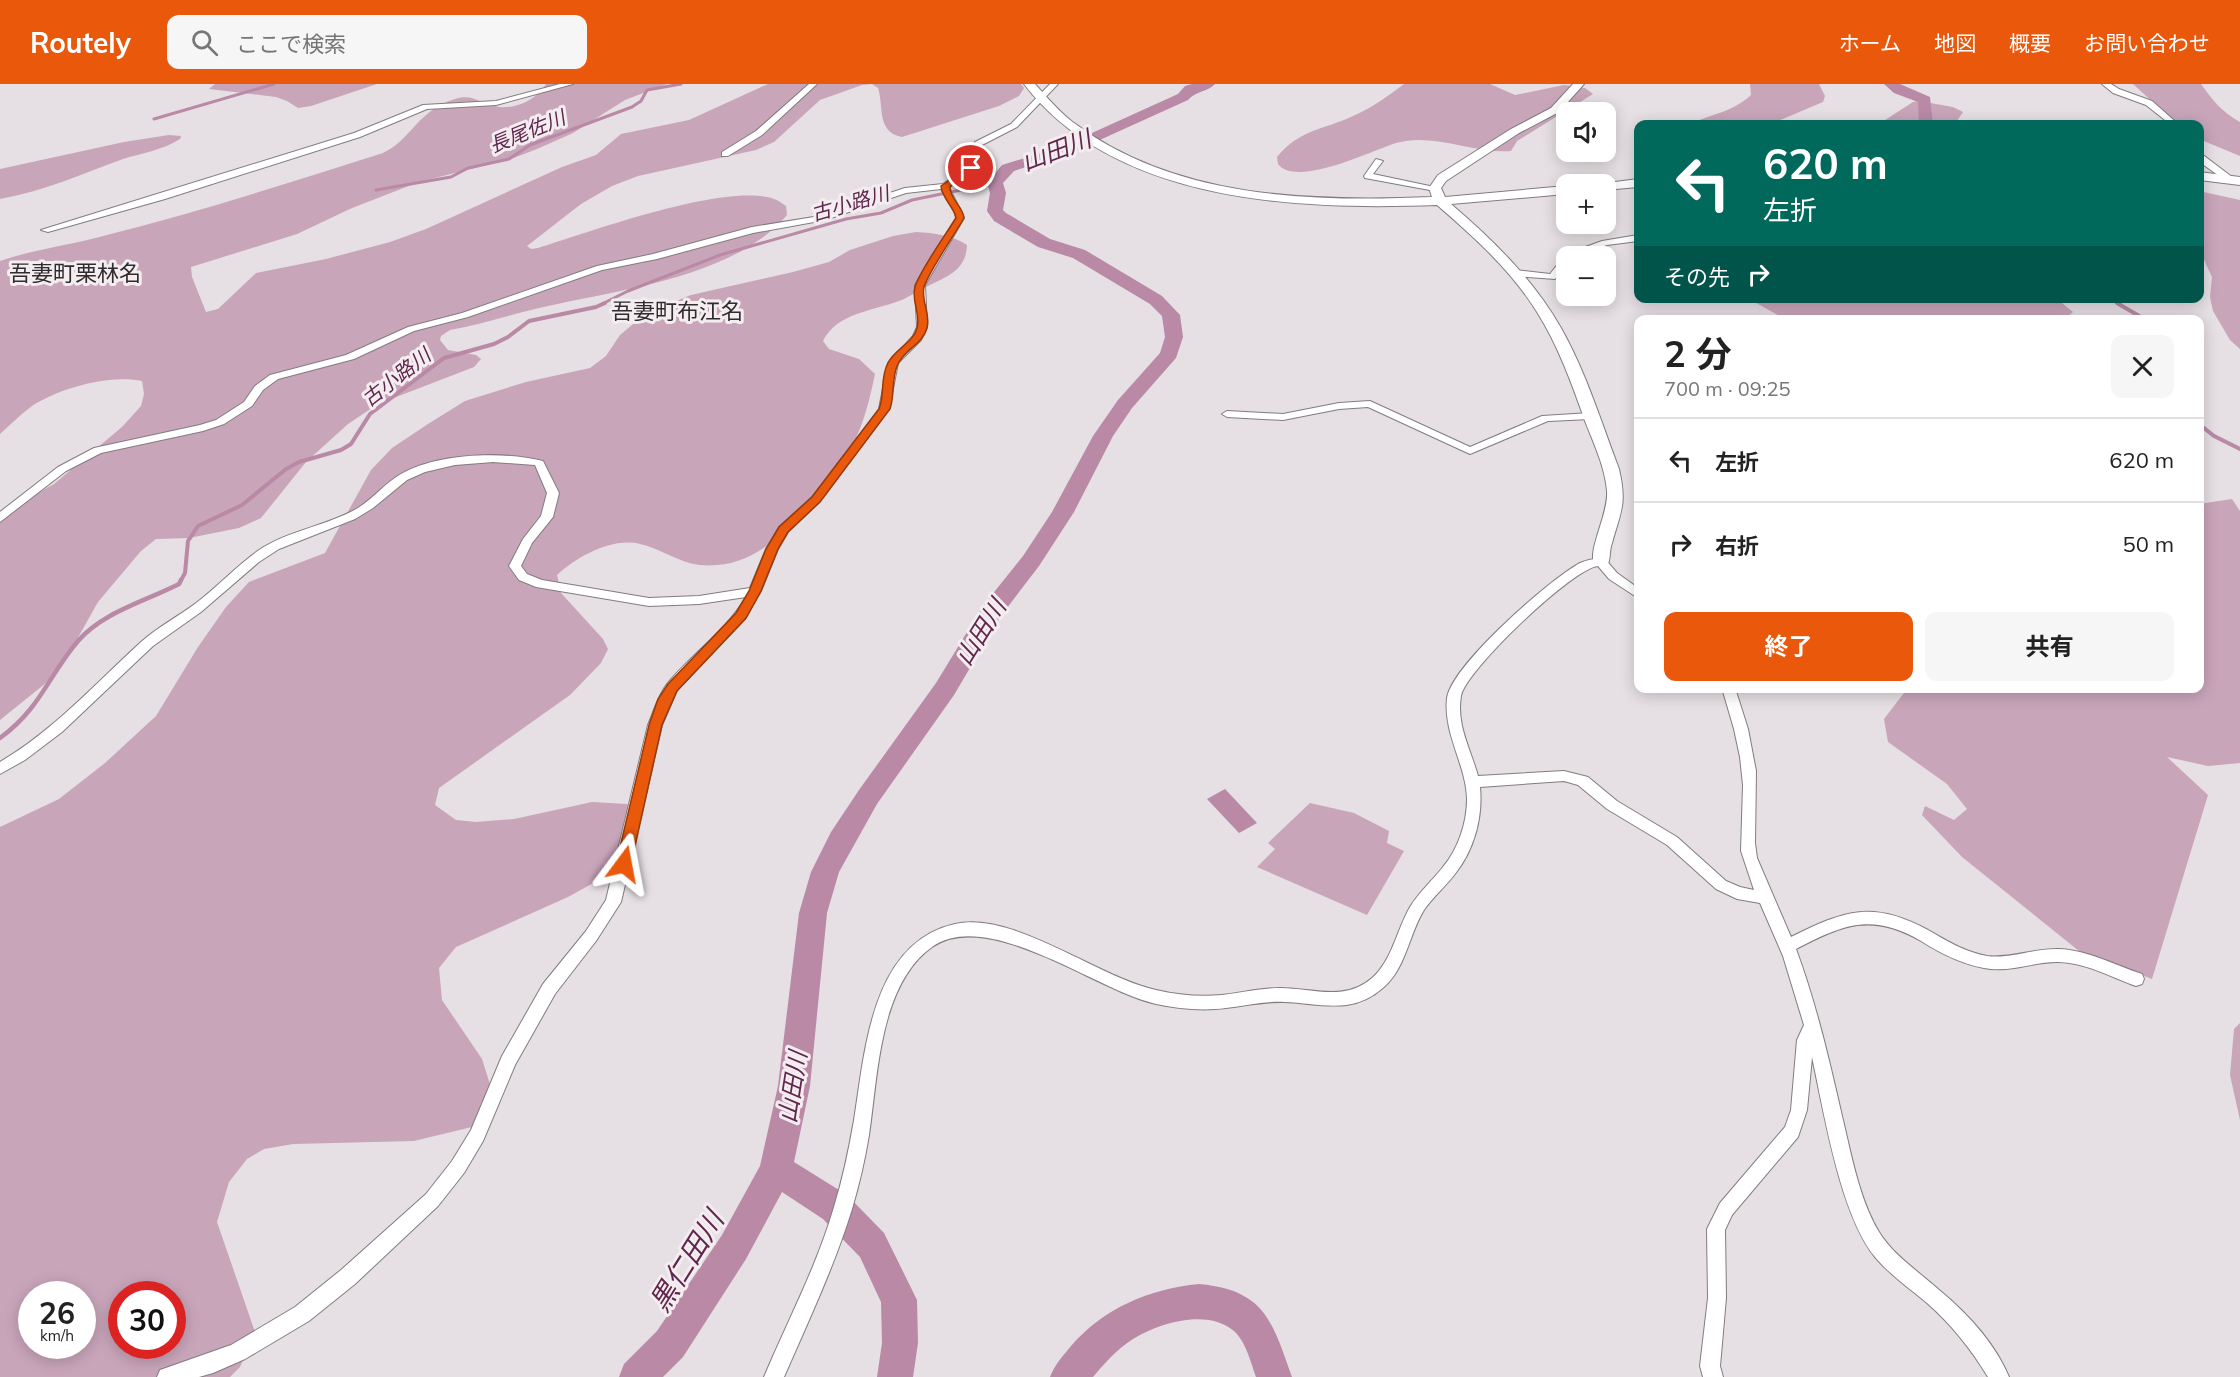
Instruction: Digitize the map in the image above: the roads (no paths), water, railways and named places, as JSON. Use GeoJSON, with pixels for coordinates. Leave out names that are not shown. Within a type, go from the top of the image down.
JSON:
{"type":"FeatureCollection","features":[{"type":"Feature","properties":{"kind":"street"},"geometry":{"type":"LineString","coordinates":[[45,230],[162,197],[357,135],[426,107],[496,103],[569,84]]}},
{"type":"Feature","properties":{"kind":"street"},"geometry":{"type":"LineString","coordinates":[[725,154],[759,133],[813,84]]}},
{"type":"Feature","properties":{"kind":"street"},"geometry":{"type":"LineString","coordinates":[[1029,84],[1070,125],[1106,148],[1155,171],[1216,188],[1282,199],[1328,203],[1437,195],[1556,190]]}},
{"type":"Feature","properties":{"kind":"street"},"geometry":{"type":"LineString","coordinates":[[0,518],[62,470],[98,450],[203,428],[220,422],[248,404],[260,388],[274,377],[351,357],[411,328],[465,315],[600,268],[665,254],[752,230],[822,218],[905,191],[945,190],[971,168],[975,162],[975,149],[978,144],[1010,129],[1043,99],[1054,84]]}},
{"type":"Feature","properties":{"kind":"street"},"geometry":{"type":"LineString","coordinates":[[1437,195],[1442,178],[1515,131],[1555,110],[1577,84]]}},
{"type":"Feature","properties":{"kind":"street"},"geometry":{"type":"LineString","coordinates":[[2106,84],[2116,91],[2149,103],[2169,120]]}},
{"type":"Feature","properties":{"kind":"street"},"geometry":{"type":"LineString","coordinates":[[1379,161],[1368,176],[1437,195],[1515,273],[1554,328],[1591,416],[1615,485],[1615,508],[1600,553],[1601,562],[1613,576],[1634,591]]}},
{"type":"Feature","properties":{"kind":"street"},"geometry":{"type":"LineString","coordinates":[[2204,161],[2234,180]]}},
{"type":"Feature","properties":{"kind":"street"},"geometry":{"type":"LineString","coordinates":[[2204,177],[2234,180]]}},
{"type":"Feature","properties":{"kind":"street"},"geometry":{"type":"LineString","coordinates":[[1616,185],[1634,183]]}},
{"type":"Feature","properties":{"kind":"street"},"geometry":{"type":"LineString","coordinates":[[167,1377],[213,1363],[238,1352],[302,1314],[432,1200],[458,1167],[477,1135],[508,1061],[549,989],[614,902],[655,725],[665,699],[677,682],[741,615],[755,591],[772,549],[783,530],[816,499],[884,409],[889,398],[892,365],[899,354],[918,336],[922,328],[923,316],[918,302],[920,285],[960,218],[959,212],[945,190]]}},
{"type":"Feature","properties":{"kind":"street"},"geometry":{"type":"LineString","coordinates":[[1597,246],[1634,239]]}},
{"type":"Feature","properties":{"kind":"street"},"geometry":{"type":"LineString","coordinates":[[1515,273],[1552,276],[1556,271]]}},
{"type":"Feature","properties":{"kind":"street"},"geometry":{"type":"LineString","coordinates":[[1227,414],[1283,417],[1339,406],[1370,404],[1470,452],[1541,419],[1591,416]]}},
{"type":"Feature","properties":{"kind":"street"},"geometry":{"type":"LineString","coordinates":[[0,769],[20,758],[70,719],[144,646],[197,609],[262,554],[286,539],[344,520],[365,509],[409,474],[437,466],[504,458],[528,459],[539,463],[553,493],[547,517],[527,542],[514,566],[523,577],[532,581],[566,590],[650,603],[699,600],[755,591]]}},
{"type":"Feature","properties":{"kind":"street"},"geometry":{"type":"LineString","coordinates":[[774,1377],[837,1226],[860,1136],[871,1054],[888,997],[903,966],[916,950],[950,932],[980,928],[1016,939],[1132,990],[1174,1001],[1215,1002],[1287,994],[1322,1000],[1346,998],[1368,989],[1384,977],[1416,909],[1455,863],[1471,825],[1475,806],[1474,782],[1455,720],[1455,694],[1461,680],[1470,668],[1558,586],[1585,565],[1601,562]]}},
{"type":"Feature","properties":{"kind":"street"},"geometry":{"type":"LineString","coordinates":[[1729,693],[1743,740],[1749,777],[1750,858],[1787,946],[1813,1028],[1832,1114],[1866,1226],[1878,1248],[1895,1267],[1943,1305],[1968,1331],[1999,1377]]}},
{"type":"Feature","properties":{"kind":"street"},"geometry":{"type":"LineString","coordinates":[[1474,782],[1564,776],[1583,781],[1612,805],[1672,841],[1721,885],[1737,893],[1767,898]]}},
{"type":"Feature","properties":{"kind":"street"},"geometry":{"type":"LineString","coordinates":[[1787,946],[1844,919],[1872,916],[1906,926],[1946,948],[1983,962],[2017,963],[2049,955],[2063,956],[2136,979]]}},
{"type":"Feature","properties":{"kind":"street"},"geometry":{"type":"LineString","coordinates":[[1713,1377],[1710,1366],[1717,1298],[1716,1229],[1726,1209],[1792,1131],[1799,1110],[1805,1040],[1808,1031],[1813,1028]]}},
{"type":"Feature","properties":{"kind":"waterway"},"geometry":{"type":"LineString","coordinates":[[154,119],[274,84]]}},
{"type":"Feature","properties":{"kind":"waterway","name":"長尾佐川"},"geometry":{"type":"LineString","coordinates":[[376,190],[451,177],[468,168],[509,159],[530,145],[632,107],[641,101],[647,90],[681,84]]}},
{"type":"Feature","properties":{"kind":"waterway","name":"山田川"},"geometry":{"type":"LineString","coordinates":[[776,1169],[794,1086],[813,913],[825,872],[841,840],[868,797],[945,689],[991,612],[1031,561],[1063,512],[1103,436],[1125,404],[1169,354],[1174,337],[1171,315],[1156,300],[1079,254],[1044,243],[1000,217],[995,211],[998,193],[995,183],[1008,168],[1066,150],[1183,97],[1190,89],[1208,84]]}},
{"type":"Feature","properties":{"kind":"waterway"},"geometry":{"type":"LineString","coordinates":[[1891,84],[1899,90],[1925,100],[1926,120]]}},
{"type":"Feature","properties":{"kind":"waterway","name":"古小路川"},"geometry":{"type":"LineString","coordinates":[[602,304],[628,291],[720,255],[846,219],[881,213],[912,200],[995,183]]}},
{"type":"Feature","properties":{"kind":"waterway","name":"古小路川"},"geometry":{"type":"LineString","coordinates":[[180,582],[185,573],[188,541],[198,526],[242,505],[286,469],[299,462],[341,450],[351,444],[370,414],[444,358],[494,344],[508,337],[529,321],[596,307],[605,303]]}},
{"type":"Feature","properties":{"kind":"waterway"},"geometry":{"type":"LineString","coordinates":[[2117,303],[2137,315]]}},
{"type":"Feature","properties":{"kind":"waterway"},"geometry":{"type":"LineString","coordinates":[[2204,428],[2214,436],[2240,449]]}},
{"type":"Feature","properties":{"kind":"waterway","name":"古小路川"},"geometry":{"type":"LineString","coordinates":[[0,738],[14,727],[35,703],[68,654],[88,631],[112,615],[180,582]]}},
{"type":"Feature","properties":{"kind":"waterway","name":"黒仁田川"},"geometry":{"type":"LineString","coordinates":[[637,1377],[670,1344],[734,1247],[756,1210],[776,1169]]}},
{"type":"Feature","properties":{"kind":"waterway","name":"山田川"},"geometry":{"type":"LineString","coordinates":[[776,1169],[835,1207],[872,1245],[899,1300],[900,1343],[895,1377]]}},
{"type":"Feature","properties":{"kind":"waterway","name":"山田川"},"geometry":{"type":"LineString","coordinates":[[1068,1377],[1106,1336],[1120,1326],[1157,1309],[1199,1302],[1218,1304],[1236,1310],[1250,1322],[1261,1342],[1274,1377]]}},
{"type":"Feature","properties":{"kind":"district","name":"吾妻町栗林名"},"geometry":{"type":"Point","coordinates":[75,273]}},
{"type":"Feature","properties":{"kind":"district","name":"吾妻町布江名"},"geometry":{"type":"Point","coordinates":[677,311]}}]}
